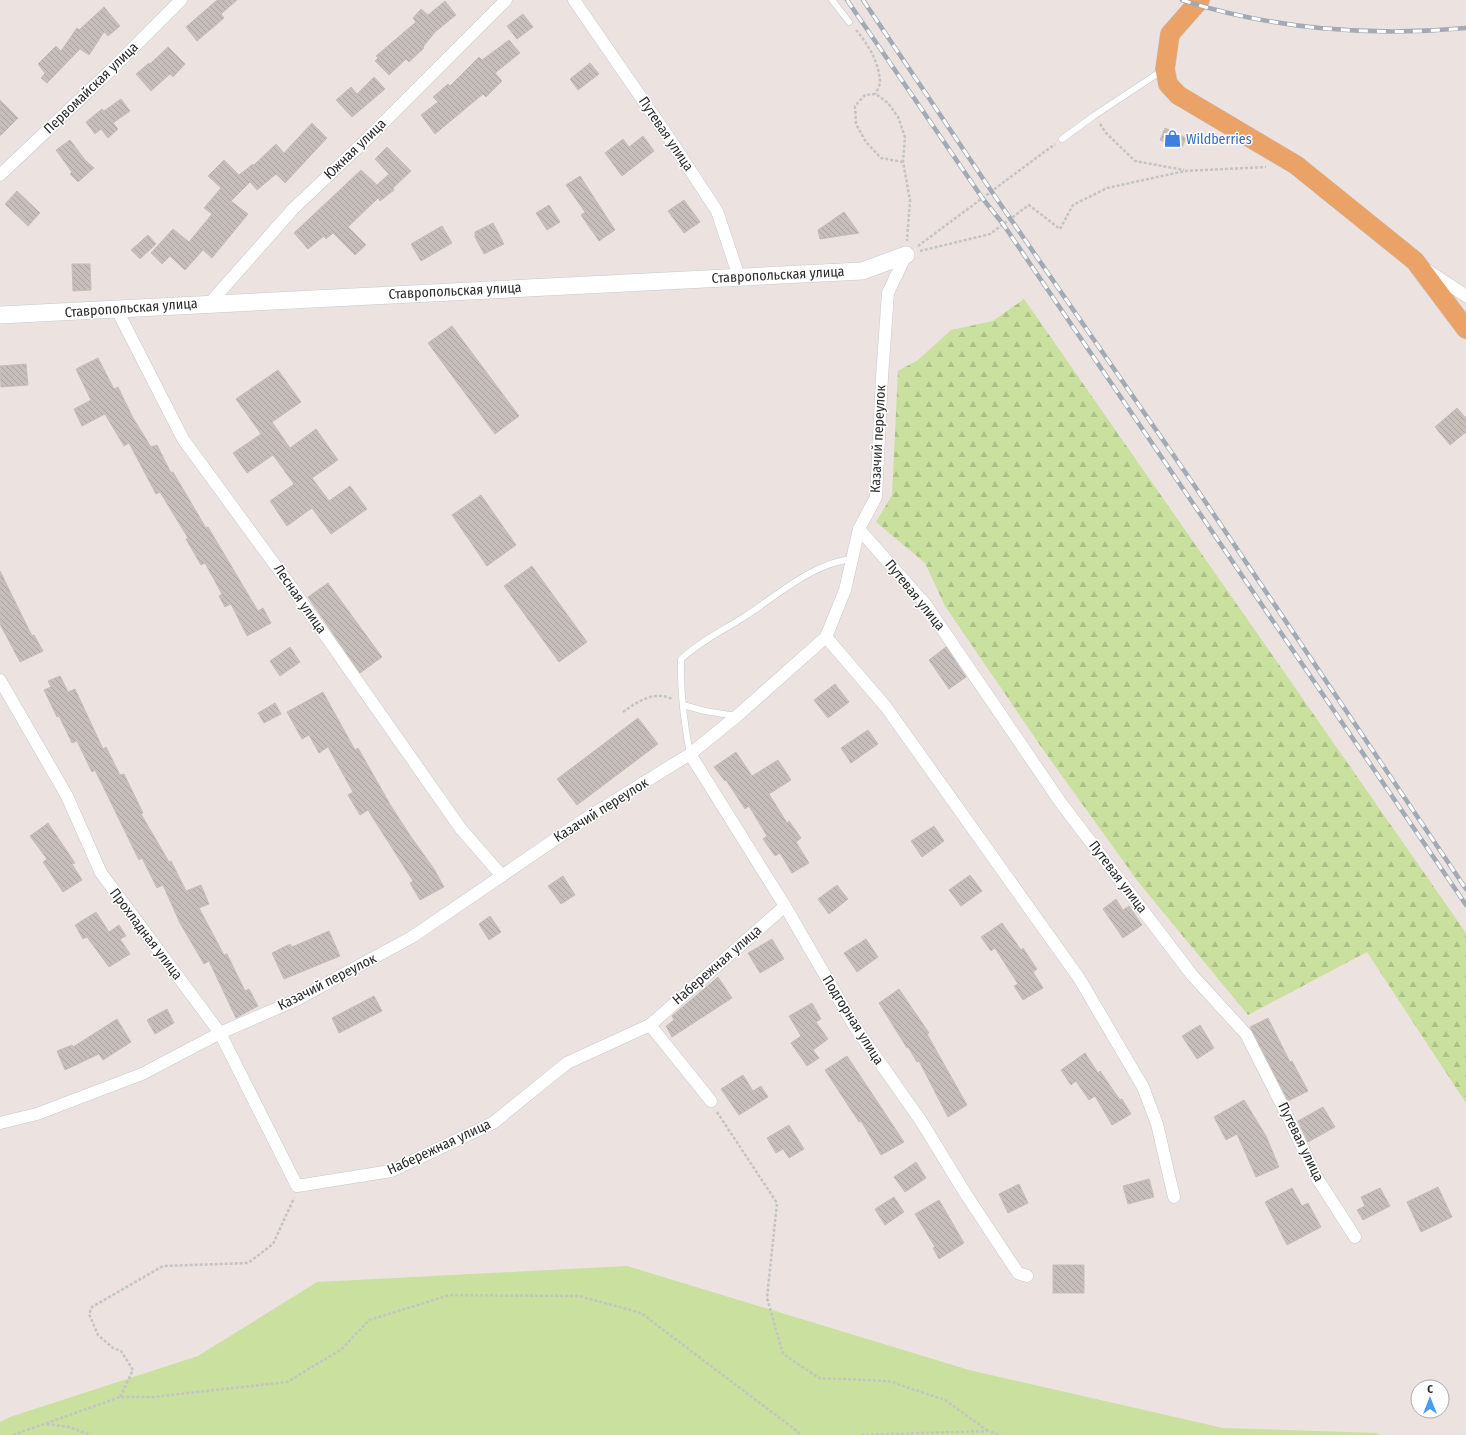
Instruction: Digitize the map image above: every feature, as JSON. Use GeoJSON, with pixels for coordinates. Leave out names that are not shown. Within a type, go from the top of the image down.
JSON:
{"type":"FeatureCollection","features":[{"type":"Feature","properties":{"kind":"main road"},"geometry":{"type":"LineString","coordinates":[[1200,0],[1170,34],[1165,69],[1168,84],[1178,94],[1296,165],[1415,261],[1466,329]]}},
{"type":"Feature","properties":{"kind":"street","name":"Первомайская улица"},"geometry":{"type":"LineString","coordinates":[[0,175],[111,70],[181,0]]}},
{"type":"Feature","properties":{"kind":"street","name":"Южная улица"},"geometry":{"type":"LineString","coordinates":[[210,303],[293,209],[369,137],[506,0]]}},
{"type":"Feature","properties":{"kind":"street","name":"Путевая улица"},"geometry":{"type":"LineString","coordinates":[[574,0],[669,138],[717,211],[739,277]]}},
{"type":"Feature","properties":{"kind":"street","name":"Ставропольская улица"},"geometry":{"type":"LineString","coordinates":[[0,315],[117,310],[210,303],[862,271],[906,255]]}},
{"type":"Feature","properties":{"kind":"street","name":"Казачий переулок"},"geometry":{"type":"LineString","coordinates":[[0,1123],[38,1114],[142,1074],[220,1033],[296,1000],[412,937],[585,819],[690,754],[737,716],[826,637],[845,590],[859,529],[876,497],[888,293],[906,255]]}},
{"type":"Feature","properties":{"kind":"street"},"geometry":{"type":"LineString","coordinates":[[1415,261],[1466,296]]}},
{"type":"Feature","properties":{"kind":"street","name":"Лесная улица"},"geometry":{"type":"LineString","coordinates":[[117,310],[183,439],[292,588],[461,829],[502,876]]}},
{"type":"Feature","properties":{"kind":"street","name":"Путевая улица"},"geometry":{"type":"LineString","coordinates":[[859,529],[926,605],[1061,803],[1192,975],[1246,1034],[1317,1178],[1355,1238]]}},
{"type":"Feature","properties":{"kind":"street"},"geometry":{"type":"LineString","coordinates":[[826,637],[886,706],[1079,978],[1143,1087],[1157,1124],[1174,1197]]}},
{"type":"Feature","properties":{"kind":"street","name":"Прохладная улица"},"geometry":{"type":"LineString","coordinates":[[0,680],[67,796],[101,873],[220,1033],[297,1186]]}},
{"type":"Feature","properties":{"kind":"street","name":"Подгорная улица"},"geometry":{"type":"LineString","coordinates":[[690,754],[785,906],[855,1027],[921,1122],[967,1196],[1018,1273],[1027,1276]]}},
{"type":"Feature","properties":{"kind":"street","name":"Набережная улица"},"geometry":{"type":"LineString","coordinates":[[297,1186],[391,1171],[492,1123],[567,1063],[650,1025],[785,906]]}},
{"type":"Feature","properties":{"kind":"street"},"geometry":{"type":"LineString","coordinates":[[650,1025],[711,1101]]}},
{"type":"Feature","properties":{"kind":"lane"},"geometry":{"type":"LineString","coordinates":[[832,0],[849,22]]}},
{"type":"Feature","properties":{"kind":"lane"},"geometry":{"type":"LineString","coordinates":[[1062,139],[1094,115],[1165,69]]}},
{"type":"Feature","properties":{"kind":"lane"},"geometry":{"type":"LineString","coordinates":[[690,754],[683,705],[681,659],[698,643],[746,616],[800,579],[837,560],[852,559]]}},
{"type":"Feature","properties":{"kind":"lane"},"geometry":{"type":"LineString","coordinates":[[683,705],[705,711],[737,716]]}},
{"type":"Feature","properties":{"kind":"path"},"geometry":{"type":"LineString","coordinates":[[849,22],[866,42],[875,61],[880,83],[876,94]]}},
{"type":"Feature","properties":{"kind":"path"},"geometry":{"type":"LineString","coordinates":[[903,162],[881,158],[866,142],[856,124],[855,106],[865,94],[876,94],[888,103],[898,116],[905,137],[903,162],[910,200],[906,255]]}},
{"type":"Feature","properties":{"kind":"path"},"geometry":{"type":"LineString","coordinates":[[1094,115],[1106,133],[1136,161],[1185,171]]}},
{"type":"Feature","properties":{"kind":"path"},"geometry":{"type":"LineString","coordinates":[[906,255],[1062,139]]}},
{"type":"Feature","properties":{"kind":"path"},"geometry":{"type":"LineString","coordinates":[[906,255],[960,240],[990,234],[1029,205],[1060,229],[1073,205],[1107,188],[1185,171],[1296,165]]}},
{"type":"Feature","properties":{"kind":"path"},"geometry":{"type":"LineString","coordinates":[[623,712],[654,696],[667,697],[683,705]]}},
{"type":"Feature","properties":{"kind":"path"},"geometry":{"type":"LineString","coordinates":[[711,1101],[777,1203],[767,1298],[783,1354],[819,1378],[888,1381],[945,1400],[988,1431],[1001,1435]]}},
{"type":"Feature","properties":{"kind":"path"},"geometry":{"type":"LineString","coordinates":[[120,1397],[133,1370],[121,1351],[112,1348],[98,1335],[89,1314],[92,1307],[163,1266],[248,1263],[273,1244],[296,1194],[297,1186]]}},
{"type":"Feature","properties":{"kind":"path"},"geometry":{"type":"LineString","coordinates":[[13,1435],[120,1397],[152,1397],[287,1382],[342,1349],[369,1320],[450,1295],[579,1296],[642,1313],[802,1435]]}},
{"type":"Feature","properties":{"kind":"path"},"geometry":{"type":"LineString","coordinates":[[47,1424],[70,1427],[90,1435]]}},
{"type":"Feature","properties":{"kind":"path"},"geometry":{"type":"LineString","coordinates":[[861,1435],[988,1431]]}},
{"type":"Feature","properties":{"kind":"green space"},"geometry":{"type":"Polygon","coordinates":[[[1024,299],[1466,933],[1466,1103],[1367,952],[1248,1015],[1139,883],[1042,748],[945,606],[925,563],[876,522],[892,495],[898,371],[918,360],[951,330],[993,321],[1024,299]]]}},
{"type":"Feature","properties":{"kind":"green space"},"geometry":{"type":"Polygon","coordinates":[[[627,1266],[969,1370],[1223,1428],[1377,1433],[1379,1435],[0,1435],[0,1422],[10,1417],[198,1356],[317,1282],[627,1266]]]}},
{"type":"Feature","properties":{"kind":"building"},"geometry":{"type":"Polygon","coordinates":[[[217,0],[237,0],[221,14],[224,18],[197,41],[186,27],[217,0]]]}},
{"type":"Feature","properties":{"kind":"building"},"geometry":{"type":"Polygon","coordinates":[[[445,1],[456,15],[435,32],[423,47],[424,48],[409,62],[406,59],[389,75],[375,61],[378,58],[376,56],[416,22],[413,18],[421,9],[428,15],[445,1]]]}},
{"type":"Feature","properties":{"kind":"building"},"geometry":{"type":"Polygon","coordinates":[[[104,7],[120,26],[108,36],[104,32],[89,55],[80,49],[47,83],[41,78],[45,73],[38,64],[56,46],[61,51],[77,28],[79,30],[104,7]]]}},
{"type":"Feature","properties":{"kind":"building"},"geometry":{"type":"Polygon","coordinates":[[[523,14],[533,27],[517,39],[507,26],[523,14]]]}},
{"type":"Feature","properties":{"kind":"building"},"geometry":{"type":"Polygon","coordinates":[[[509,40],[520,53],[495,73],[502,81],[486,97],[483,94],[435,134],[421,115],[438,102],[433,97],[448,84],[450,86],[479,57],[482,60],[509,40]]]}},
{"type":"Feature","properties":{"kind":"building"},"geometry":{"type":"Polygon","coordinates":[[[168,47],[185,64],[173,77],[170,74],[151,91],[136,74],[149,63],[150,64],[168,47]]]}},
{"type":"Feature","properties":{"kind":"building"},"geometry":{"type":"Polygon","coordinates":[[[590,63],[599,74],[578,90],[570,79],[590,63]]]}},
{"type":"Feature","properties":{"kind":"building"},"geometry":{"type":"Polygon","coordinates":[[[374,77],[385,89],[352,117],[336,100],[351,87],[357,94],[374,77]]]}},
{"type":"Feature","properties":{"kind":"building"},"geometry":{"type":"Polygon","coordinates":[[[121,99],[130,111],[113,123],[118,129],[108,138],[101,129],[95,134],[86,122],[102,109],[104,111],[121,99]]]}},
{"type":"Feature","properties":{"kind":"building"},"geometry":{"type":"Polygon","coordinates":[[[0,100],[18,118],[0,136],[0,100]]]}},
{"type":"Feature","properties":{"kind":"building"},"geometry":{"type":"Polygon","coordinates":[[[312,123],[327,138],[285,183],[276,174],[257,190],[250,182],[231,201],[248,214],[212,258],[203,250],[185,270],[170,256],[162,264],[151,253],[173,229],[189,242],[212,214],[204,208],[221,188],[208,176],[224,160],[239,175],[253,164],[254,165],[276,144],[284,153],[312,123]]]}},
{"type":"Feature","properties":{"kind":"building","name":"Wildberries"},"geometry":{"type":"Polygon","coordinates":[[[1165,128],[1186,138],[1181,149],[1160,140],[1165,128]]]}},
{"type":"Feature","properties":{"kind":"building"},"geometry":{"type":"Polygon","coordinates":[[[643,136],[654,151],[622,176],[605,153],[623,139],[629,147],[643,136]]]}},
{"type":"Feature","properties":{"kind":"building"},"geometry":{"type":"Polygon","coordinates":[[[70,140],[85,160],[94,168],[78,182],[70,174],[72,172],[56,150],[70,140]]]}},
{"type":"Feature","properties":{"kind":"building"},"geometry":{"type":"Polygon","coordinates":[[[387,147],[411,171],[393,188],[394,190],[380,201],[378,198],[348,227],[366,245],[355,255],[333,233],[326,239],[324,236],[308,249],[294,233],[361,170],[377,185],[389,174],[375,159],[387,147]]]}},
{"type":"Feature","properties":{"kind":"building"},"geometry":{"type":"Polygon","coordinates":[[[580,176],[615,230],[599,241],[581,215],[585,212],[566,185],[580,176]]]}},
{"type":"Feature","properties":{"kind":"building"},"geometry":{"type":"Polygon","coordinates":[[[17,191],[40,213],[28,226],[5,204],[17,191]]]}},
{"type":"Feature","properties":{"kind":"building"},"geometry":{"type":"Polygon","coordinates":[[[684,200],[700,222],[684,233],[668,211],[684,200]]]}},
{"type":"Feature","properties":{"kind":"building"},"geometry":{"type":"Polygon","coordinates":[[[549,205],[560,222],[547,230],[536,213],[549,205]]]}},
{"type":"Feature","properties":{"kind":"building"},"geometry":{"type":"Polygon","coordinates":[[[844,212],[859,233],[820,239],[818,230],[844,212]]]}},
{"type":"Feature","properties":{"kind":"building"},"geometry":{"type":"Polygon","coordinates":[[[493,223],[504,244],[484,254],[475,237],[475,232],[493,223]]]}},
{"type":"Feature","properties":{"kind":"building"},"geometry":{"type":"Polygon","coordinates":[[[442,226],[452,243],[421,261],[411,244],[442,226]]]}},
{"type":"Feature","properties":{"kind":"building"},"geometry":{"type":"Polygon","coordinates":[[[148,235],[156,244],[140,259],[131,250],[148,235]]]}},
{"type":"Feature","properties":{"kind":"building"},"geometry":{"type":"Polygon","coordinates":[[[72,264],[90,264],[91,290],[73,291],[72,264]]]}},
{"type":"Feature","properties":{"kind":"building"},"geometry":{"type":"Polygon","coordinates":[[[452,326],[519,416],[495,434],[428,343],[452,326]]]}},
{"type":"Feature","properties":{"kind":"building"},"geometry":{"type":"Polygon","coordinates":[[[98,358],[114,389],[118,387],[133,418],[151,447],[157,445],[171,473],[173,472],[206,528],[208,527],[258,611],[263,608],[271,623],[247,636],[231,604],[225,607],[219,596],[222,594],[205,563],[201,565],[186,539],[188,538],[160,492],[156,494],[129,443],[124,446],[105,414],[82,426],[74,409],[91,400],[76,369],[98,358]]]}},
{"type":"Feature","properties":{"kind":"building"},"geometry":{"type":"Polygon","coordinates":[[[26,364],[28,385],[1,387],[0,366],[26,364]]]}},
{"type":"Feature","properties":{"kind":"building"},"geometry":{"type":"Polygon","coordinates":[[[278,370],[301,402],[272,422],[290,448],[316,429],[338,460],[312,478],[329,501],[350,486],[367,509],[331,534],[312,508],[287,526],[270,501],[294,484],[273,455],[247,473],[233,453],[261,434],[236,399],[278,370]]]}},
{"type":"Feature","properties":{"kind":"building"},"geometry":{"type":"Polygon","coordinates":[[[1457,408],[1466,418],[1466,432],[1450,445],[1435,427],[1457,408]]]}},
{"type":"Feature","properties":{"kind":"building"},"geometry":{"type":"Polygon","coordinates":[[[481,495],[516,545],[487,566],[452,515],[481,495]]]}},
{"type":"Feature","properties":{"kind":"building"},"geometry":{"type":"Polygon","coordinates":[[[532,566],[587,642],[559,662],[504,586],[532,566]]]}},
{"type":"Feature","properties":{"kind":"building"},"geometry":{"type":"Polygon","coordinates":[[[0,571],[32,636],[34,635],[43,651],[20,662],[0,624],[0,571]]]}},
{"type":"Feature","properties":{"kind":"building"},"geometry":{"type":"Polygon","coordinates":[[[328,583],[382,657],[360,673],[308,597],[328,583]]]}},
{"type":"Feature","properties":{"kind":"building"},"geometry":{"type":"Polygon","coordinates":[[[290,647],[300,662],[280,676],[270,661],[290,647]]]}},
{"type":"Feature","properties":{"kind":"building"},"geometry":{"type":"Polygon","coordinates":[[[946,647],[966,677],[949,689],[929,660],[946,647]]]}},
{"type":"Feature","properties":{"kind":"building"},"geometry":{"type":"Polygon","coordinates":[[[60,676],[68,692],[75,689],[103,749],[106,747],[120,775],[124,774],[143,813],[141,814],[169,862],[171,861],[186,891],[201,885],[209,904],[199,908],[224,955],[227,954],[245,991],[249,989],[258,1006],[236,1018],[209,961],[204,964],[180,923],[163,885],[157,888],[142,858],[139,860],[95,770],[92,772],[77,741],[72,743],[44,690],[51,687],[48,681],[60,676]]]}},
{"type":"Feature","properties":{"kind":"building"},"geometry":{"type":"Polygon","coordinates":[[[835,684],[849,702],[828,718],[814,700],[835,684]]]}},
{"type":"Feature","properties":{"kind":"building"},"geometry":{"type":"Polygon","coordinates":[[[323,692],[355,750],[358,748],[391,806],[434,869],[444,887],[420,900],[410,883],[413,881],[368,810],[360,815],[348,795],[353,792],[328,747],[319,753],[309,735],[302,739],[287,712],[323,692]]]}},
{"type":"Feature","properties":{"kind":"building"},"geometry":{"type":"Polygon","coordinates":[[[275,703],[281,714],[264,723],[258,713],[275,703]]]}},
{"type":"Feature","properties":{"kind":"building"},"geometry":{"type":"Polygon","coordinates":[[[638,718],[658,744],[577,805],[557,779],[638,718]]]}},
{"type":"Feature","properties":{"kind":"building"},"geometry":{"type":"Polygon","coordinates":[[[868,730],[878,744],[851,763],[841,748],[868,730]]]}},
{"type":"Feature","properties":{"kind":"building"},"geometry":{"type":"Polygon","coordinates":[[[736,752],[752,776],[778,760],[791,780],[769,794],[787,823],[789,821],[801,838],[796,842],[809,863],[792,873],[780,853],[775,856],[763,839],[767,836],[749,806],[745,809],[726,780],[725,781],[714,767],[736,752]]]}},
{"type":"Feature","properties":{"kind":"building"},"geometry":{"type":"Polygon","coordinates":[[[48,823],[75,863],[72,864],[82,880],[63,892],[43,862],[47,859],[30,836],[48,823]]]}},
{"type":"Feature","properties":{"kind":"building"},"geometry":{"type":"Polygon","coordinates":[[[934,826],[944,841],[922,857],[911,841],[934,826]]]}},
{"type":"Feature","properties":{"kind":"building"},"geometry":{"type":"Polygon","coordinates":[[[970,875],[982,891],[961,906],[949,890],[970,875]]]}},
{"type":"Feature","properties":{"kind":"building"},"geometry":{"type":"Polygon","coordinates":[[[563,876],[575,895],[561,904],[548,886],[563,876]]]}},
{"type":"Feature","properties":{"kind":"building"},"geometry":{"type":"Polygon","coordinates":[[[837,885],[848,899],[829,914],[818,899],[837,885]]]}},
{"type":"Feature","properties":{"kind":"building"},"geometry":{"type":"Polygon","coordinates":[[[1116,899],[1123,910],[1129,906],[1142,925],[1123,938],[1103,909],[1116,899]]]}},
{"type":"Feature","properties":{"kind":"building"},"geometry":{"type":"Polygon","coordinates":[[[96,912],[109,932],[119,925],[126,936],[120,939],[130,954],[109,967],[87,937],[83,939],[75,925],[96,912]]]}},
{"type":"Feature","properties":{"kind":"building"},"geometry":{"type":"Polygon","coordinates":[[[490,916],[501,932],[489,940],[479,924],[490,916]]]}},
{"type":"Feature","properties":{"kind":"building"},"geometry":{"type":"Polygon","coordinates":[[[1002,923],[1021,950],[1023,948],[1037,969],[1033,972],[1043,988],[1023,1000],[1014,986],[1018,984],[995,948],[991,951],[981,937],[1002,923]]]}},
{"type":"Feature","properties":{"kind":"building"},"geometry":{"type":"Polygon","coordinates":[[[329,931],[340,956],[284,979],[272,953],[290,944],[292,947],[329,931]]]}},
{"type":"Feature","properties":{"kind":"building"},"geometry":{"type":"Polygon","coordinates":[[[772,939],[784,959],[760,973],[748,953],[772,939]]]}},
{"type":"Feature","properties":{"kind":"building"},"geometry":{"type":"Polygon","coordinates":[[[866,939],[878,957],[857,972],[844,953],[866,939]]]}},
{"type":"Feature","properties":{"kind":"building"},"geometry":{"type":"Polygon","coordinates":[[[718,977],[732,998],[672,1037],[666,1026],[674,1020],[672,1016],[718,977]]]}},
{"type":"Feature","properties":{"kind":"building"},"geometry":{"type":"Polygon","coordinates":[[[899,989],[929,1033],[927,1034],[967,1105],[948,1117],[919,1061],[917,1062],[908,1047],[907,1048],[879,1003],[899,989]]]}},
{"type":"Feature","properties":{"kind":"building"},"geometry":{"type":"Polygon","coordinates":[[[374,996],[382,1011],[339,1033],[332,1018],[374,996]]]}},
{"type":"Feature","properties":{"kind":"building"},"geometry":{"type":"Polygon","coordinates":[[[812,1003],[821,1019],[816,1022],[828,1039],[813,1050],[819,1058],[807,1066],[791,1043],[801,1036],[789,1016],[812,1003]]]}},
{"type":"Feature","properties":{"kind":"building"},"geometry":{"type":"Polygon","coordinates":[[[167,1009],[174,1023],[155,1034],[147,1020],[167,1009]]]}},
{"type":"Feature","properties":{"kind":"building"},"geometry":{"type":"Polygon","coordinates":[[[1268,1018],[1290,1062],[1292,1061],[1308,1091],[1288,1101],[1250,1027],[1268,1018]]]}},
{"type":"Feature","properties":{"kind":"building"},"geometry":{"type":"Polygon","coordinates":[[[117,1019],[131,1042],[103,1060],[99,1054],[65,1070],[57,1051],[72,1045],[73,1047],[117,1019]]]}},
{"type":"Feature","properties":{"kind":"building"},"geometry":{"type":"Polygon","coordinates":[[[1200,1025],[1214,1048],[1197,1059],[1182,1036],[1200,1025]]]}},
{"type":"Feature","properties":{"kind":"building"},"geometry":{"type":"Polygon","coordinates":[[[1085,1053],[1098,1073],[1100,1071],[1120,1100],[1122,1099],[1131,1114],[1112,1125],[1095,1096],[1089,1100],[1076,1081],[1071,1085],[1061,1070],[1085,1053]]]}},
{"type":"Feature","properties":{"kind":"building"},"geometry":{"type":"Polygon","coordinates":[[[847,1056],[904,1142],[881,1155],[861,1121],[859,1122],[825,1070],[847,1056]]]}},
{"type":"Feature","properties":{"kind":"building"},"geometry":{"type":"Polygon","coordinates":[[[743,1075],[753,1091],[761,1086],[768,1097],[739,1115],[721,1089],[743,1075]]]}},
{"type":"Feature","properties":{"kind":"building"},"geometry":{"type":"Polygon","coordinates":[[[1244,1100],[1266,1136],[1279,1167],[1256,1177],[1237,1134],[1226,1140],[1214,1117],[1244,1100]]]}},
{"type":"Feature","properties":{"kind":"building"},"geometry":{"type":"Polygon","coordinates":[[[1323,1107],[1335,1127],[1308,1142],[1298,1121],[1323,1107]]]}},
{"type":"Feature","properties":{"kind":"building"},"geometry":{"type":"Polygon","coordinates":[[[789,1125],[804,1149],[789,1158],[783,1149],[776,1153],[767,1138],[789,1125]]]}},
{"type":"Feature","properties":{"kind":"building"},"geometry":{"type":"Polygon","coordinates":[[[916,1162],[926,1178],[905,1192],[894,1177],[916,1162]]]}},
{"type":"Feature","properties":{"kind":"building"},"geometry":{"type":"Polygon","coordinates":[[[1149,1179],[1154,1197],[1128,1204],[1123,1186],[1149,1179]]]}},
{"type":"Feature","properties":{"kind":"building"},"geometry":{"type":"Polygon","coordinates":[[[1019,1184],[1028,1203],[1008,1213],[999,1194],[1019,1184]]]}},
{"type":"Feature","properties":{"kind":"building"},"geometry":{"type":"Polygon","coordinates":[[[1438,1187],[1452,1217],[1421,1232],[1407,1202],[1438,1187]]]}},
{"type":"Feature","properties":{"kind":"building"},"geometry":{"type":"Polygon","coordinates":[[[1292,1188],[1302,1206],[1308,1203],[1321,1227],[1287,1245],[1265,1202],[1292,1188]]]}},
{"type":"Feature","properties":{"kind":"building"},"geometry":{"type":"Polygon","coordinates":[[[1380,1188],[1390,1206],[1363,1220],[1357,1210],[1365,1206],[1361,1197],[1380,1188]]]}},
{"type":"Feature","properties":{"kind":"building"},"geometry":{"type":"Polygon","coordinates":[[[894,1197],[904,1212],[885,1225],[875,1209],[894,1197]]]}},
{"type":"Feature","properties":{"kind":"building"},"geometry":{"type":"Polygon","coordinates":[[[939,1200],[964,1243],[939,1259],[933,1248],[935,1247],[915,1214],[939,1200]]]}},
{"type":"Feature","properties":{"kind":"building"},"geometry":{"type":"Polygon","coordinates":[[[1053,1265],[1084,1265],[1084,1293],[1053,1293],[1053,1265]]]}},
{"type":"Feature","properties":{"kind":"railway"},"geometry":{"type":"LineString","coordinates":[[847,0],[983,199],[1003,224],[1466,905]]}},
{"type":"Feature","properties":{"kind":"railway"},"geometry":{"type":"LineString","coordinates":[[863,0],[992,192],[1194,485],[1466,889]]}},
{"type":"Feature","properties":{"kind":"railway"},"geometry":{"type":"LineString","coordinates":[[1182,0],[1251,18],[1322,28],[1395,32],[1466,28]]}},
{"type":"Feature","properties":{"kind":"place","name":"Wildberries"},"geometry":{"type":"Point","coordinates":[1173,139]}}]}
